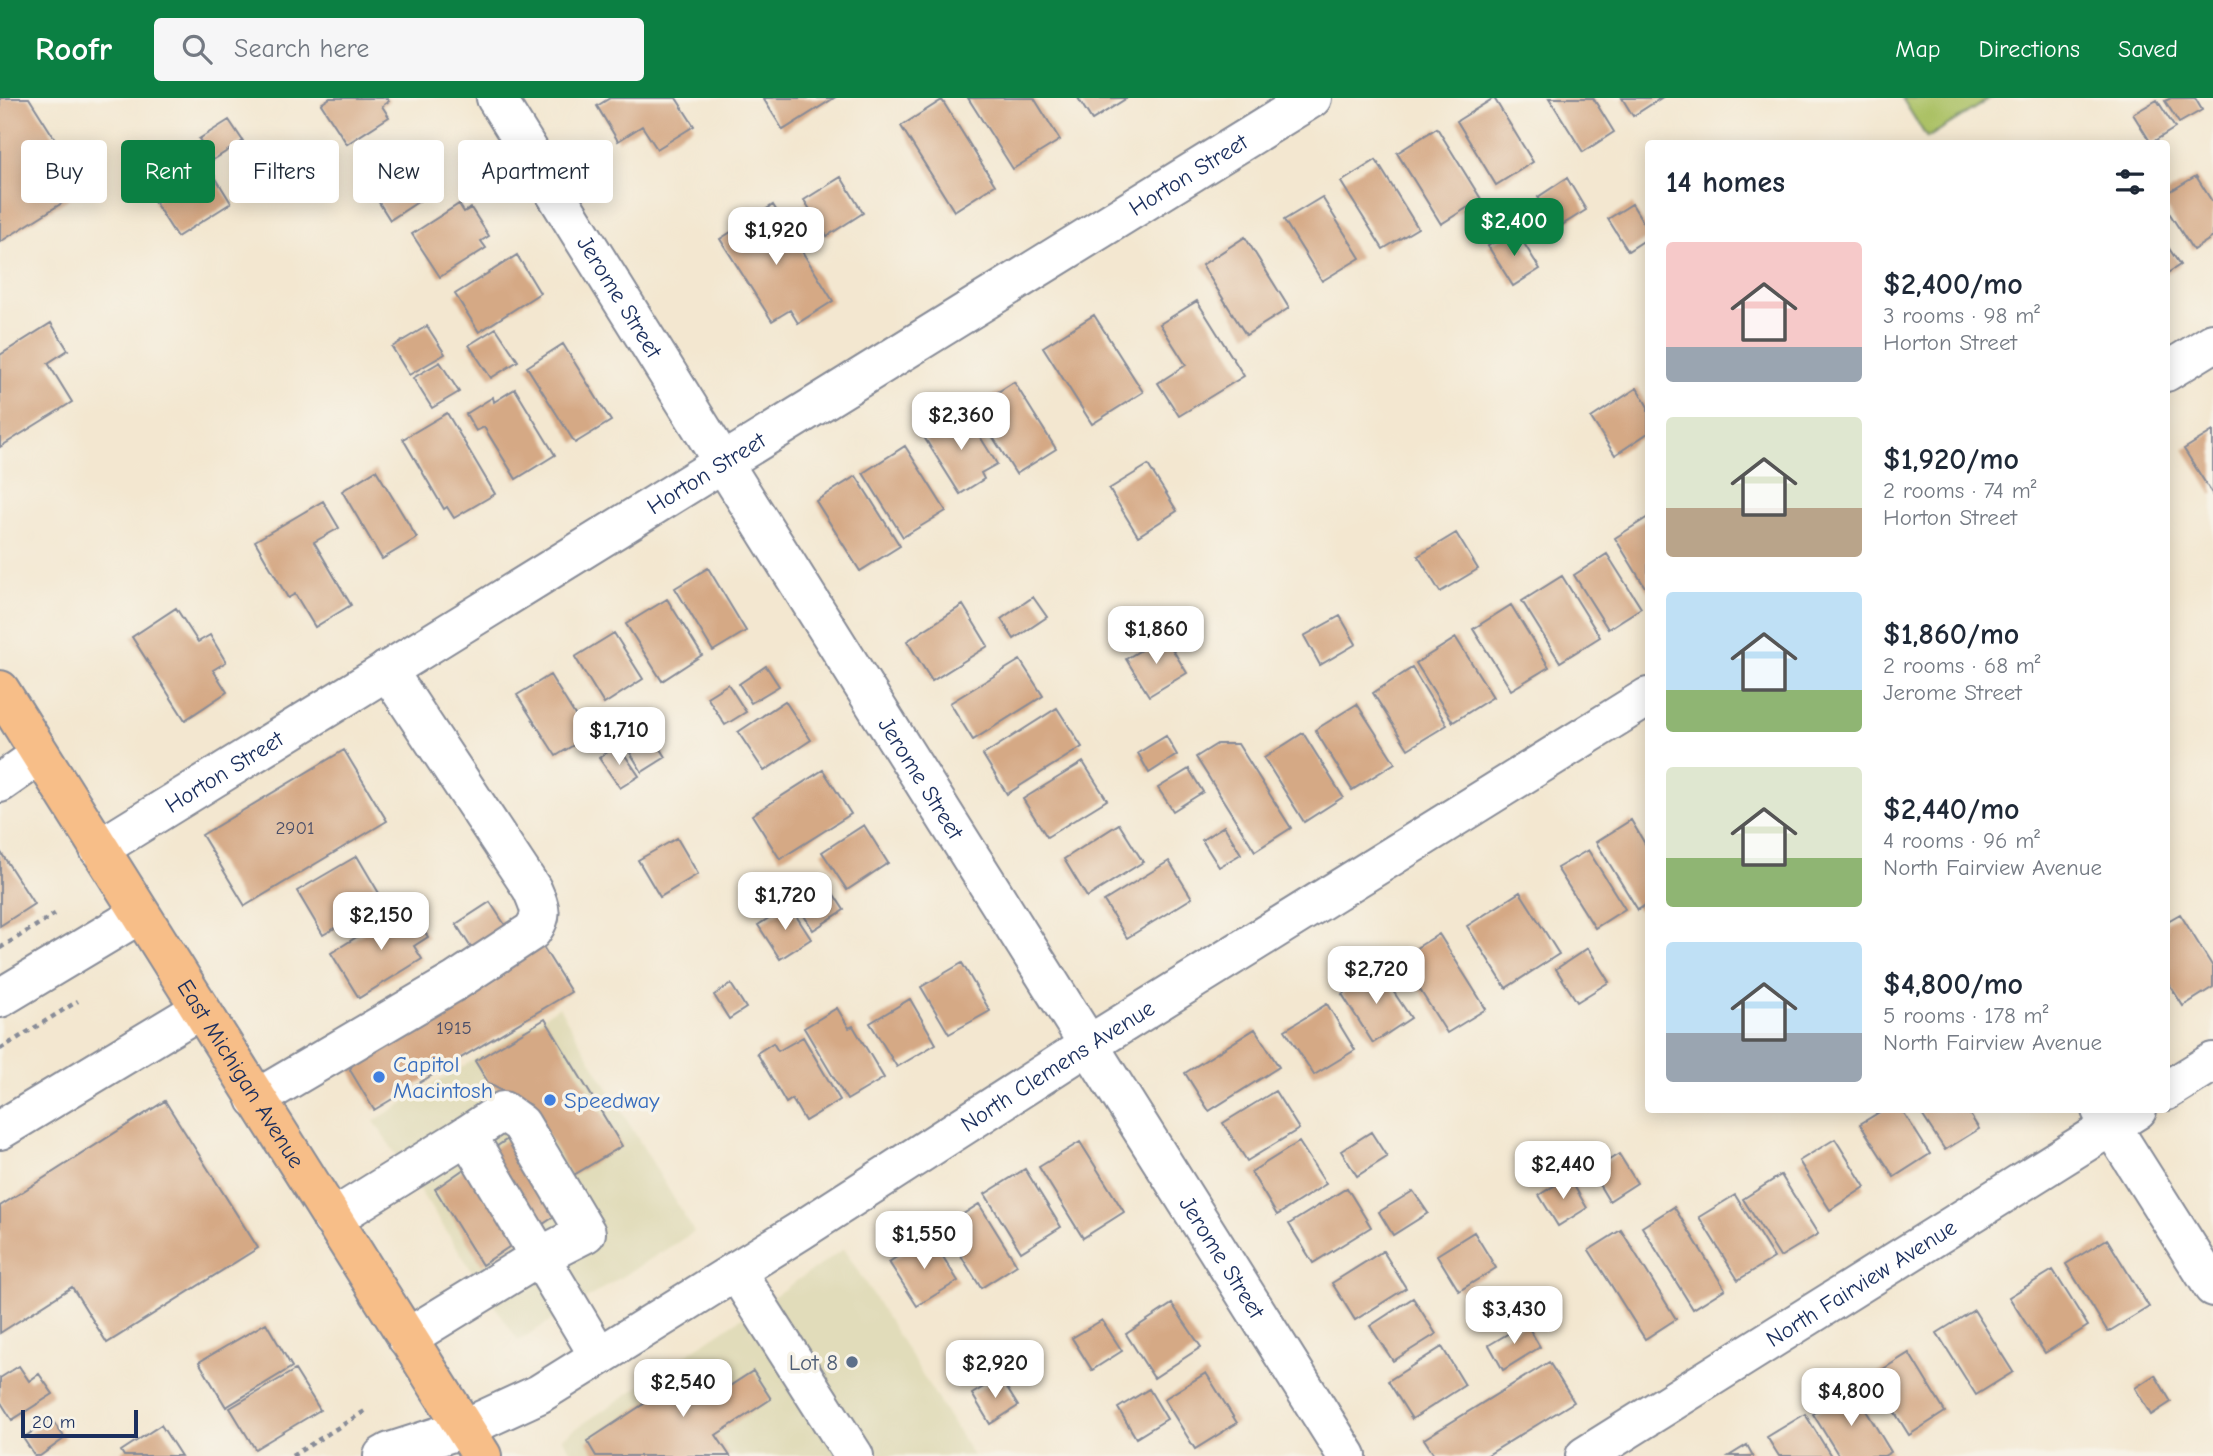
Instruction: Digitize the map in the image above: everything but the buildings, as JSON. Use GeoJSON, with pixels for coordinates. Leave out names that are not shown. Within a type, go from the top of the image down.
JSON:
{"type":"FeatureCollection","features":[{"type":"Feature","properties":{"kind":"main road","name":"East Michigan Avenue"},"geometry":{"type":"LineString","coordinates":[[0,691],[473,1442]]}},
{"type":"Feature","properties":{"kind":"street","name":"Jerome Street"},"geometry":{"type":"LineString","coordinates":[[496,98],[1348,1456]]}},
{"type":"Feature","properties":{"kind":"street","name":"Horton Street"},"geometry":{"type":"LineString","coordinates":[[99,849],[1312,98]]}},
{"type":"Feature","properties":{"kind":"street"},"geometry":{"type":"LineString","coordinates":[[2170,370],[2213,343]]}},
{"type":"Feature","properties":{"kind":"street"},"geometry":{"type":"LineString","coordinates":[[256,1099],[456,981],[532,931],[540,920],[540,906],[532,890],[387,670]]}},
{"type":"Feature","properties":{"kind":"street","name":"North Clemens Avenue"},"geometry":{"type":"LineString","coordinates":[[383,1456],[390,1452],[473,1442],[539,1394],[1090,1044],[1645,699]]}},
{"type":"Feature","properties":{"kind":"street"},"geometry":{"type":"LineString","coordinates":[[0,783],[40,755]]}},
{"type":"Feature","properties":{"kind":"street"},"geometry":{"type":"LineString","coordinates":[[0,998],[140,914]]}},
{"type":"Feature","properties":{"kind":"street"},"geometry":{"type":"LineString","coordinates":[[0,1129],[199,1010]]}},
{"type":"Feature","properties":{"kind":"street"},"geometry":{"type":"LineString","coordinates":[[2170,1089],[2213,1062]]}},
{"type":"Feature","properties":{"kind":"street"},"geometry":{"type":"LineString","coordinates":[[332,1219],[503,1111],[521,1124],[586,1233],[539,1257],[408,1338]]}},
{"type":"Feature","properties":{"kind":"street"},"geometry":{"type":"LineString","coordinates":[[2117,1115],[2213,1287]]}},
{"type":"Feature","properties":{"kind":"street","name":"North Fairview Avenue"},"geometry":{"type":"LineString","coordinates":[[1585,1456],[2117,1115]]}},
{"type":"Feature","properties":{"kind":"street"},"geometry":{"type":"LineString","coordinates":[[467,1135],[599,1356]]}},
{"type":"Feature","properties":{"kind":"street"},"geometry":{"type":"LineString","coordinates":[[736,1271],[854,1456]]}},
{"type":"Feature","properties":{"kind":"path"},"geometry":{"type":"LineString","coordinates":[[0,948],[55,914]]}},
{"type":"Feature","properties":{"kind":"path"},"geometry":{"type":"LineString","coordinates":[[0,1049],[88,995]]}},
{"type":"Feature","properties":{"kind":"path"},"geometry":{"type":"LineString","coordinates":[[292,1456],[365,1411]]}},
{"type":"Feature","properties":{"kind":"shaded area"},"geometry":{"type":"Polygon","coordinates":[[[559,1007],[694,1232],[518,1341],[374,1121],[559,1007]]]}},
{"type":"Feature","properties":{"kind":"shaded area"},"geometry":{"type":"Polygon","coordinates":[[[844,1249],[973,1456],[574,1456],[562,1438],[844,1249]]]}},
{"type":"Feature","properties":{"kind":"green space"},"geometry":{"type":"Polygon","coordinates":[[[1902,98],[1991,98],[1927,138],[1902,98]]]}},
{"type":"Feature","properties":{"kind":"place","name":"Capitol Macintosh"},"geometry":{"type":"Point","coordinates":[379,1077]}},
{"type":"Feature","properties":{"kind":"place","name":"Speedway"},"geometry":{"type":"Point","coordinates":[550,1100]}},
{"type":"Feature","properties":{"kind":"place","name":"Lot 8"},"geometry":{"type":"Point","coordinates":[852,1362]}}]}
